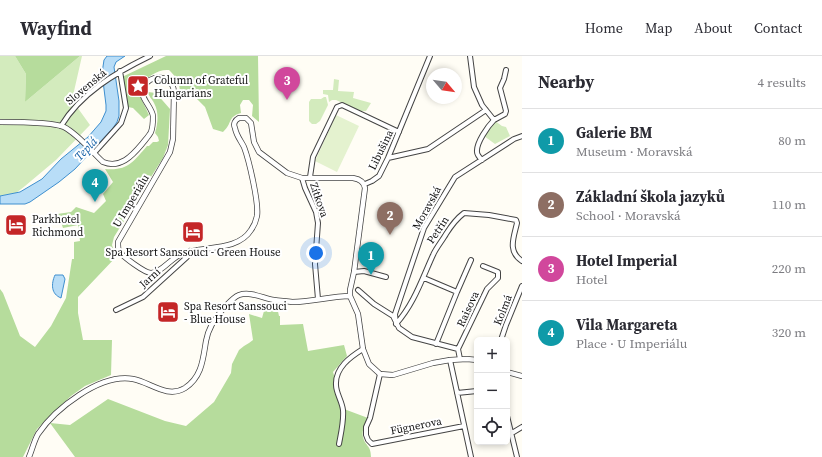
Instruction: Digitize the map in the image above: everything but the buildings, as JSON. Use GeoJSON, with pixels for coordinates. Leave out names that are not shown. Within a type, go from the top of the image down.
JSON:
{"type":"FeatureCollection","features":[{"type":"Feature","properties":{"kind":"street","name":"Slovenská"},"geometry":{"type":"LineString","coordinates":[[61,126],[73,108],[102,83],[120,71],[150,56]]}},
{"type":"Feature","properties":{"kind":"street","name":"Libušina"},"geometry":{"type":"LineString","coordinates":[[364,184],[372,182],[379,176],[400,132],[430,56]]}},
{"type":"Feature","properties":{"kind":"street"},"geometry":{"type":"LineString","coordinates":[[470,56],[474,87],[478,99],[494,120]]}},
{"type":"Feature","properties":{"kind":"street"},"geometry":{"type":"LineString","coordinates":[[482,160],[477,154],[476,150],[488,126],[494,120],[505,114],[506,111],[500,88],[506,70]]}},
{"type":"Feature","properties":{"kind":"street"},"geometry":{"type":"LineString","coordinates":[[93,153],[121,123],[126,108],[120,71]]}},
{"type":"Feature","properties":{"kind":"street","name":"U Imperiálu"},"geometry":{"type":"LineString","coordinates":[[61,126],[69,130],[103,162],[113,164],[124,161],[132,156],[150,134],[153,127],[152,110],[144,98],[142,91],[146,83],[154,78],[164,78],[170,81],[173,85],[173,139],[170,152],[119,239],[118,248],[122,254],[148,273],[156,272],[177,255],[190,251],[233,244],[249,233],[256,221],[257,206],[244,148],[235,128],[235,121],[239,118],[243,117],[250,121],[257,150],[287,173],[302,178],[353,178],[360,180],[364,184]]}},
{"type":"Feature","properties":{"kind":"street"},"geometry":{"type":"LineString","coordinates":[[310,177],[313,157],[337,107],[342,105],[400,132]]}},
{"type":"Feature","properties":{"kind":"street"},"geometry":{"type":"LineString","coordinates":[[388,158],[428,149],[486,110]]}},
{"type":"Feature","properties":{"kind":"street"},"geometry":{"type":"LineString","coordinates":[[0,122],[61,126]]}},
{"type":"Feature","properties":{"kind":"street","name":"Moravská"},"geometry":{"type":"LineString","coordinates":[[396,324],[395,314],[424,228],[455,177],[514,139],[522,136]]}},
{"type":"Feature","properties":{"kind":"street","name":"Zítkova"},"geometry":{"type":"LineString","coordinates":[[302,178],[316,212],[318,223],[315,264],[318,299]]}},
{"type":"Feature","properties":{"kind":"street"},"geometry":{"type":"LineString","coordinates":[[364,184],[365,188],[350,296],[358,314],[363,349],[369,364],[380,374],[393,374],[450,360],[474,360]]}},
{"type":"Feature","properties":{"kind":"street","name":"Petřín"},"geometry":{"type":"LineString","coordinates":[[396,324],[404,316],[424,278],[433,254],[458,217],[464,213],[489,215],[516,220],[517,223],[512,247],[515,254],[522,260]]}},
{"type":"Feature","properties":{"kind":"street","name":"Jarní"},"geometry":{"type":"LineString","coordinates":[[116,310],[143,297],[187,257],[190,251]]}},
{"type":"Feature","properties":{"kind":"street","name":"Raisova"},"geometry":{"type":"LineString","coordinates":[[436,344],[456,292],[471,260]]}},
{"type":"Feature","properties":{"kind":"street","name":"Raisova"},"geometry":{"type":"LineString","coordinates":[[458,349],[487,289],[498,278],[498,272],[483,266]]}},
{"type":"Feature","properties":{"kind":"street"},"geometry":{"type":"LineString","coordinates":[[354,272],[364,271],[386,277]]}},
{"type":"Feature","properties":{"kind":"street","name":"Raisova"},"geometry":{"type":"LineString","coordinates":[[424,278],[456,292]]}},
{"type":"Feature","properties":{"kind":"street","name":"Kolmá"},"geometry":{"type":"LineString","coordinates":[[502,337],[522,286]]}},
{"type":"Feature","properties":{"kind":"street"},"geometry":{"type":"LineString","coordinates":[[358,290],[374,304],[393,316],[396,324],[412,337],[458,349],[460,359]]}},
{"type":"Feature","properties":{"kind":"street"},"geometry":{"type":"LineString","coordinates":[[29,457],[37,436],[46,424],[74,398],[88,389],[116,379],[128,378],[135,379],[167,391],[176,392],[195,380],[202,368],[207,339],[212,323],[219,313],[234,298],[244,294],[293,302],[350,296]]}},
{"type":"Feature","properties":{"kind":"street"},"geometry":{"type":"LineString","coordinates":[[339,444],[343,426],[342,409],[336,385],[339,372],[343,364],[363,349]]}},
{"type":"Feature","properties":{"kind":"street"},"geometry":{"type":"LineString","coordinates":[[450,360],[471,457]]}},
{"type":"Feature","properties":{"kind":"street"},"geometry":{"type":"LineString","coordinates":[[510,373],[522,376]]}},
{"type":"Feature","properties":{"kind":"street","name":"Fügnerova"},"geometry":{"type":"LineString","coordinates":[[380,374],[370,418],[366,427],[366,435],[372,444],[464,426]]}},
{"type":"Feature","properties":{"kind":"street"},"geometry":{"type":"LineString","coordinates":[[457,393],[474,391]]}},
{"type":"Feature","properties":{"kind":"street"},"geometry":{"type":"LineString","coordinates":[[510,426],[517,457]]}},
{"type":"Feature","properties":{"kind":"street"},"geometry":{"type":"LineString","coordinates":[[512,433],[522,427]]}},
{"type":"Feature","properties":{"kind":"green space"},"geometry":{"type":"Polygon","coordinates":[[[0,56],[15,56],[26,74],[25,102],[80,56],[82,56],[72,100],[90,125],[56,160],[25,186],[16,193],[0,196],[0,56]]]}},
{"type":"Feature","properties":{"kind":"green space"},"geometry":{"type":"Polygon","coordinates":[[[15,56],[80,56],[25,102],[26,74],[15,56]]]}},
{"type":"Feature","properties":{"kind":"green space"},"geometry":{"type":"Polygon","coordinates":[[[166,56],[258,56],[259,122],[252,116],[253,105],[249,100],[243,100],[240,105],[241,113],[232,118],[223,132],[213,129],[205,107],[192,94],[180,93],[177,80],[169,70],[157,72],[140,83],[134,82],[130,84],[136,88],[149,115],[144,119],[133,108],[128,107],[122,77],[166,56]]]}},
{"type":"Feature","properties":{"kind":"green space"},"geometry":{"type":"Polygon","coordinates":[[[334,79],[339,80],[338,91],[354,92],[353,98],[371,103],[366,111],[360,111],[336,100],[329,102],[328,95],[323,94],[323,90],[333,90],[334,79]]]}},
{"type":"Feature","properties":{"kind":"green space"},"geometry":{"type":"Polygon","coordinates":[[[148,92],[156,93],[170,109],[168,145],[163,158],[149,180],[139,186],[135,197],[137,200],[114,237],[112,245],[116,257],[78,297],[78,313],[83,340],[112,340],[111,375],[85,386],[71,396],[37,429],[23,457],[0,457],[0,289],[20,336],[35,347],[51,326],[66,298],[72,259],[74,259],[74,242],[80,241],[78,225],[63,228],[62,225],[57,222],[57,214],[71,212],[76,207],[94,213],[106,201],[103,194],[113,182],[105,169],[125,167],[134,161],[147,146],[153,142],[159,141],[155,133],[157,110],[148,92]]]}},
{"type":"Feature","properties":{"kind":"green space"},"geometry":{"type":"Polygon","coordinates":[[[326,97],[328,105],[320,121],[316,124],[312,124],[309,121],[309,102],[311,99],[321,99],[326,97]]]}},
{"type":"Feature","properties":{"kind":"green space"},"geometry":{"type":"Polygon","coordinates":[[[336,115],[359,126],[337,172],[315,161],[336,115]]]}},
{"type":"Feature","properties":{"kind":"green space"},"geometry":{"type":"Polygon","coordinates":[[[495,121],[506,127],[510,136],[495,144],[484,136],[495,121]]]}},
{"type":"Feature","properties":{"kind":"green space"},"geometry":{"type":"Polygon","coordinates":[[[266,304],[277,307],[280,316],[280,325],[303,324],[308,351],[344,345],[347,356],[333,372],[344,409],[368,418],[364,427],[363,435],[364,440],[370,450],[371,457],[75,457],[50,423],[70,425],[108,399],[165,421],[186,426],[214,402],[231,373],[232,364],[239,350],[253,340],[249,314],[262,318],[266,304]]]}},
{"type":"Feature","properties":{"kind":"water","name":"Teplá"},"geometry":{"type":"Polygon","coordinates":[[[107,56],[125,56],[116,62],[114,67],[119,101],[119,116],[113,128],[75,169],[30,202],[25,204],[0,204],[0,196],[20,192],[42,179],[61,159],[88,137],[101,122],[106,111],[102,73],[104,60],[107,56]]]}},
{"type":"Feature","properties":{"kind":"water"},"geometry":{"type":"Polygon","coordinates":[[[55,275],[63,275],[65,279],[61,298],[55,294],[53,288],[55,275]]]}},
{"type":"Feature","properties":{"kind":"place","name":"Column of Grateful Hungarians"},"geometry":{"type":"Point","coordinates":[138,86]}},
{"type":"Feature","properties":{"kind":"place","name":"Hotel Imperial"},"geometry":{"type":"Point","coordinates":[287,100]}},
{"type":"Feature","properties":{"kind":"place","name":"Vila Margareta"},"geometry":{"type":"Point","coordinates":[95,202]}},
{"type":"Feature","properties":{"kind":"place","name":"Parkhotel Richmond"},"geometry":{"type":"Point","coordinates":[16,225]}},
{"type":"Feature","properties":{"kind":"place","name":"Spa Resort Sanssouci - Green House"},"geometry":{"type":"Point","coordinates":[193,232]}},
{"type":"Feature","properties":{"kind":"place","name":"Základní škola jazyků"},"geometry":{"type":"Point","coordinates":[390,235]}},
{"type":"Feature","properties":{"kind":"place","name":"Galerie BM"},"geometry":{"type":"Point","coordinates":[371,275]}},
{"type":"Feature","properties":{"kind":"place","name":"Spa Resort Sanssouci - Blue House"},"geometry":{"type":"Point","coordinates":[168,312]}}]}
